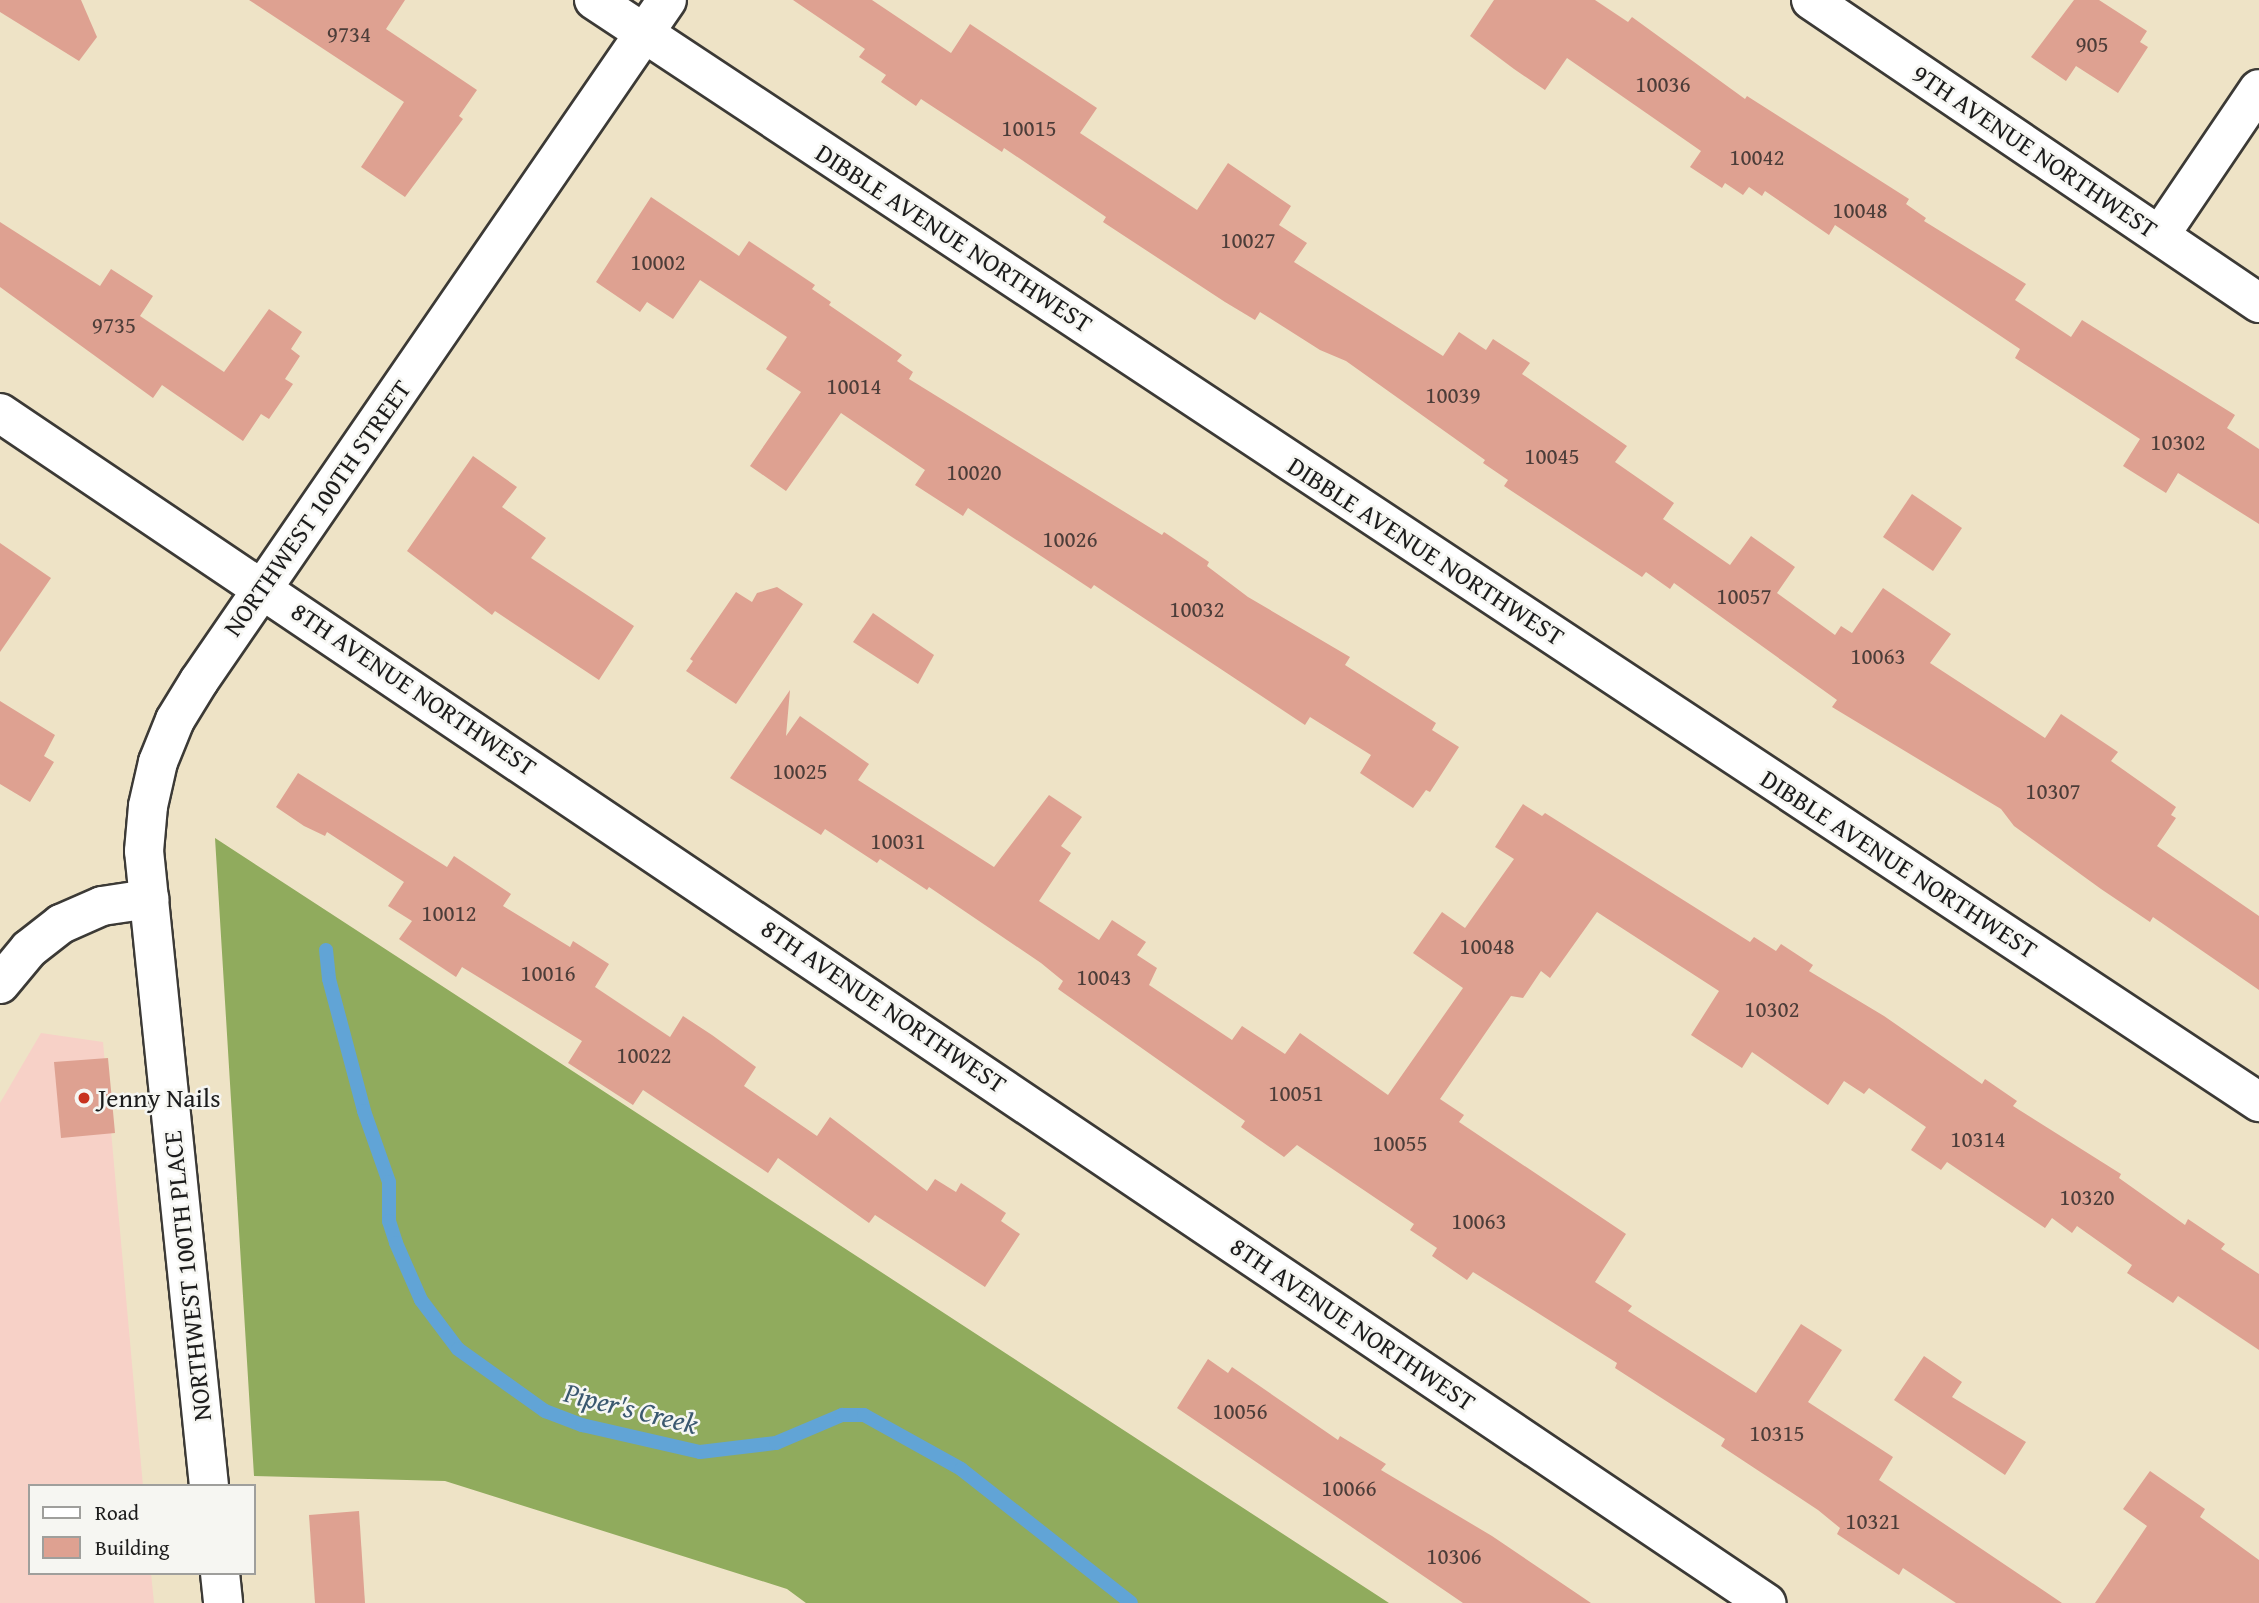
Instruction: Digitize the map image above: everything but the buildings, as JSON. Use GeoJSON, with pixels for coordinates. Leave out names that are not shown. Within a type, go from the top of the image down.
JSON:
{"type":"FeatureCollection","features":[{"type":"Feature","properties":{"kind":"street","name":"DIBBLE AVENUE NORTHWEST"},"geometry":{"type":"LineString","coordinates":[[594,0],[2259,1102]]}},
{"type":"Feature","properties":{"kind":"street","name":"NORTHWEST 100TH STREET"},"geometry":{"type":"LineString","coordinates":[[149,899],[144,851],[148,806],[158,762],[175,720],[262,586],[667,0]]}},
{"type":"Feature","properties":{"kind":"street","name":"9TH AVENUE NORTHWEST"},"geometry":{"type":"LineString","coordinates":[[1811,0],[2259,303]]}},
{"type":"Feature","properties":{"kind":"street"},"geometry":{"type":"LineString","coordinates":[[2160,235],[2259,89]]}},
{"type":"Feature","properties":{"kind":"street","name":"8TH AVENUE NORTHWEST"},"geometry":{"type":"LineString","coordinates":[[0,413],[262,586],[1766,1603]]}},
{"type":"Feature","properties":{"kind":"street"},"geometry":{"type":"LineString","coordinates":[[0,984],[29,949],[61,924],[102,906],[149,899]]}},
{"type":"Feature","properties":{"kind":"street","name":"NORTHWEST 100TH PLACE"},"geometry":{"type":"LineString","coordinates":[[149,899],[209,1484]]}},
{"type":"Feature","properties":{"kind":"street"},"geometry":{"type":"LineString","coordinates":[[219,1575],[223,1603]]}},
{"type":"Feature","properties":{"kind":"shaded area"},"geometry":{"type":"Polygon","coordinates":[[[41,1033],[103,1042],[143,1484],[28,1484],[28,1575],[151,1575],[154,1603],[0,1603],[0,1103],[41,1033]]]}},
{"type":"Feature","properties":{"kind":"green space"},"geometry":{"type":"Polygon","coordinates":[[[215,838],[1389,1603],[806,1603],[787,1589],[445,1481],[254,1476],[215,838]]]}},
{"type":"Feature","properties":{"kind":"waterway","name":"Piper's Creek"},"geometry":{"type":"LineString","coordinates":[[326,950],[329,979],[364,1111],[389,1182],[389,1221],[396,1243],[421,1300],[458,1349],[545,1411],[582,1425],[700,1452],[776,1443],[842,1415],[864,1415],[961,1469],[1131,1603]]}},
{"type":"Feature","properties":{"kind":"place","name":"Jenny Nails"},"geometry":{"type":"Point","coordinates":[84,1098]}}]}
